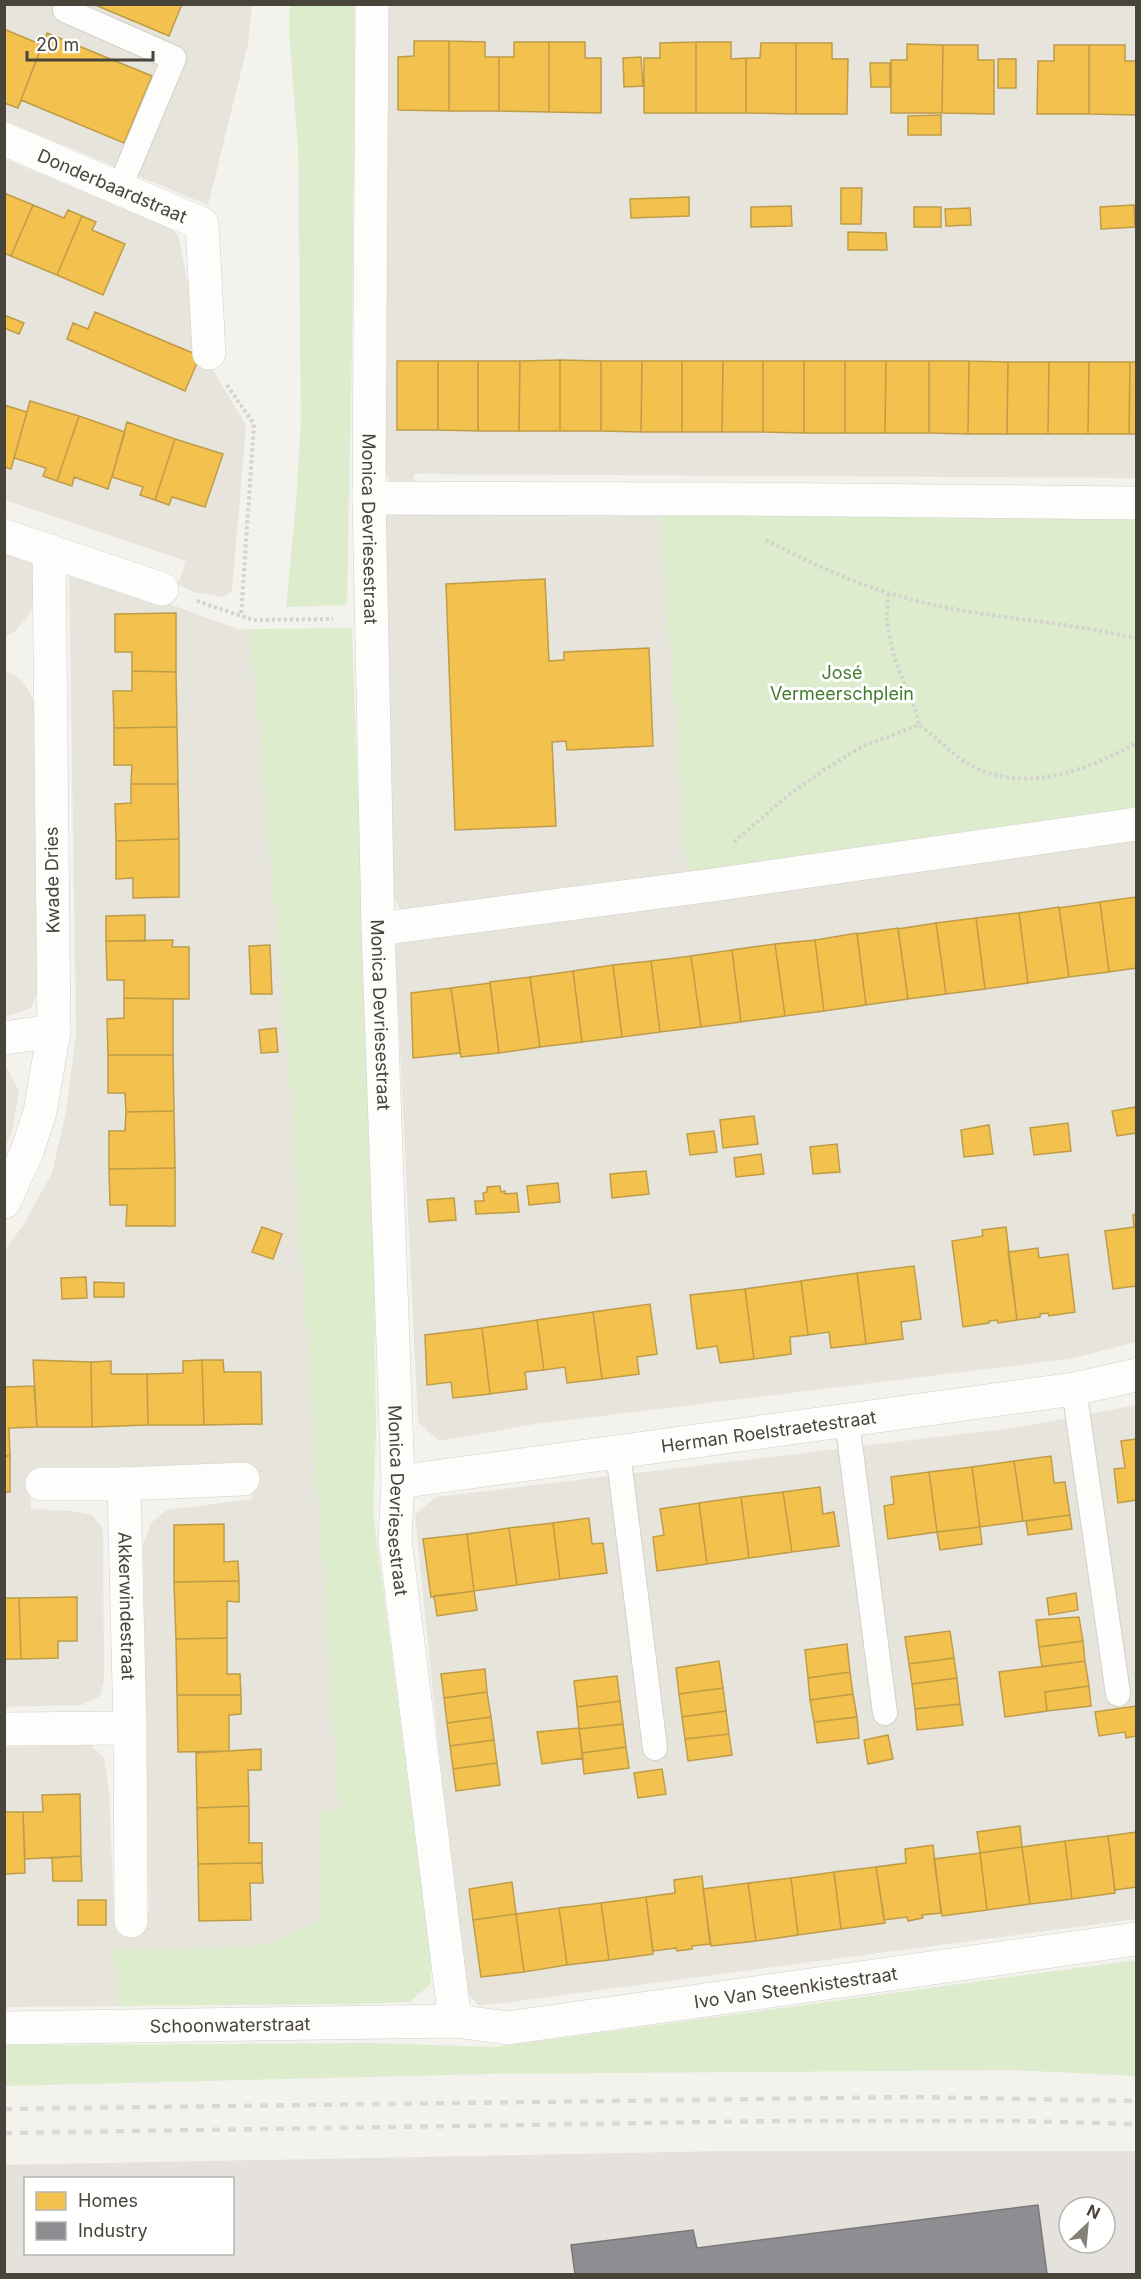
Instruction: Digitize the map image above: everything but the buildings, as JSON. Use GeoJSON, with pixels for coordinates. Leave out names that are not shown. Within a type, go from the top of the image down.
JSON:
{"type":"FeatureCollection","features":[{"type":"Feature","properties":{"kind":"street","name":"Monica Devriesestraat"},"geometry":{"type":"LineString","coordinates":[[372,4],[369,498],[378,929],[398,1482],[395,1539],[456,2021]]}},
{"type":"Feature","properties":{"kind":"street","name":"Donderbaardstraat"},"geometry":{"type":"LineString","coordinates":[[4,140],[120,187],[202,224],[209,353]]}},
{"type":"Feature","properties":{"kind":"street"},"geometry":{"type":"LineString","coordinates":[[369,498],[1137,503]]}},
{"type":"Feature","properties":{"kind":"street"},"geometry":{"type":"LineString","coordinates":[[4,536],[162,589]]}},
{"type":"Feature","properties":{"kind":"street","name":"Kwade Dries"},"geometry":{"type":"LineString","coordinates":[[4,1202],[27,1152],[40,1112],[54,1031],[49,550]]}},
{"type":"Feature","properties":{"kind":"street"},"geometry":{"type":"LineString","coordinates":[[378,929],[713,885],[1137,824]]}},
{"type":"Feature","properties":{"kind":"street"},"geometry":{"type":"LineString","coordinates":[[4,1038],[54,1031]]}},
{"type":"Feature","properties":{"kind":"street","name":"Herman Roelstraetestraat"},"geometry":{"type":"LineString","coordinates":[[398,1482],[1074,1389],[1137,1375]]}},
{"type":"Feature","properties":{"kind":"street"},"geometry":{"type":"LineString","coordinates":[[42,1484],[124,1484],[243,1479]]}},
{"type":"Feature","properties":{"kind":"street","name":"Akkerwindestraat"},"geometry":{"type":"LineString","coordinates":[[124,1484],[130,1728],[131,1921]]}},
{"type":"Feature","properties":{"kind":"street"},"geometry":{"type":"LineString","coordinates":[[4,1729],[130,1728]]}},
{"type":"Feature","properties":{"kind":"street","name":"Ivo Van Steenkistestraat"},"geometry":{"type":"LineString","coordinates":[[456,2021],[508,2028],[1137,1939]]}},
{"type":"Feature","properties":{"kind":"street","name":"Schoonwaterstraat"},"geometry":{"type":"LineString","coordinates":[[4,2028],[456,2021]]}},
{"type":"Feature","properties":{"kind":"lane"},"geometry":{"type":"LineString","coordinates":[[65,10],[174,58],[120,187]]}},
{"type":"Feature","properties":{"kind":"lane"},"geometry":{"type":"LineString","coordinates":[[1074,1389],[1118,1694]]}},
{"type":"Feature","properties":{"kind":"lane"},"geometry":{"type":"LineString","coordinates":[[848,1421],[885,1713]]}},
{"type":"Feature","properties":{"kind":"lane"},"geometry":{"type":"LineString","coordinates":[[618,1452],[656,1748]]}},
{"type":"Feature","properties":{"kind":"path"},"geometry":{"type":"LineString","coordinates":[[209,353],[254,424],[241,616]]}},
{"type":"Feature","properties":{"kind":"path"},"geometry":{"type":"LineString","coordinates":[[763,538],[805,561],[889,594],[977,614],[1079,627],[1137,638]]}},
{"type":"Feature","properties":{"kind":"path"},"geometry":{"type":"LineString","coordinates":[[162,589],[253,620],[371,618]]}},
{"type":"Feature","properties":{"kind":"path"},"geometry":{"type":"LineString","coordinates":[[889,594],[886,605],[886,622],[904,683],[917,711],[919,725],[968,764],[993,776],[1030,780],[1077,771],[1137,743]]}},
{"type":"Feature","properties":{"kind":"path"},"geometry":{"type":"LineString","coordinates":[[713,885],[710,870],[725,850],[786,797],[861,747],[919,725]]}},
{"type":"Feature","properties":{"kind":"shaded area"},"geometry":{"type":"Polygon","coordinates":[[[4,5],[252,5],[248,44],[208,205],[5,121],[4,5]]]}},
{"type":"Feature","properties":{"kind":"shaded area"},"geometry":{"type":"Polygon","coordinates":[[[387,5],[1136,5],[1136,478],[414,474],[414,487],[392,484],[384,471],[387,5]]]}},
{"type":"Feature","properties":{"kind":"shaded area"},"geometry":{"type":"Polygon","coordinates":[[[5,159],[173,230],[178,235],[202,352],[246,425],[232,591],[223,597],[193,592],[178,584],[186,561],[5,500],[5,159]]]}},
{"type":"Feature","properties":{"kind":"shaded area"},"geometry":{"type":"Polygon","coordinates":[[[394,510],[660,512],[687,873],[406,911],[400,909],[394,898],[384,634],[384,520],[394,510]]]}},
{"type":"Feature","properties":{"kind":"shaded area"},"geometry":{"type":"Polygon","coordinates":[[[5,543],[32,552],[34,592],[32,608],[27,618],[14,632],[5,636],[5,543]]]}},
{"type":"Feature","properties":{"kind":"shaded area"},"geometry":{"type":"Polygon","coordinates":[[[69,567],[240,630],[250,629],[289,1072],[339,1810],[321,1812],[320,1921],[258,1947],[114,1950],[118,2006],[5,2007],[4,1747],[91,1745],[104,1758],[109,1790],[114,1912],[149,1911],[143,1545],[151,1523],[167,1510],[252,1499],[249,1464],[30,1470],[31,1509],[72,1511],[92,1515],[103,1529],[104,1680],[100,1696],[81,1705],[5,1707],[5,1250],[24,1224],[52,1173],[66,1112],[76,1035],[69,567]]]}},
{"type":"Feature","properties":{"kind":"shaded area"},"geometry":{"type":"Polygon","coordinates":[[[4,671],[15,675],[23,682],[35,707],[40,984],[31,1008],[5,1017],[4,671]]]}},
{"type":"Feature","properties":{"kind":"shaded area"},"geometry":{"type":"Polygon","coordinates":[[[1136,839],[1136,1342],[1070,1359],[535,1424],[439,1441],[418,1422],[395,944],[1136,839]]]}},
{"type":"Feature","properties":{"kind":"shaded area"},"geometry":{"type":"Polygon","coordinates":[[[5,1068],[19,1091],[12,1131],[5,1147],[5,1068]]]}},
{"type":"Feature","properties":{"kind":"shaded area"},"geometry":{"type":"Polygon","coordinates":[[[1136,1405],[1136,1919],[479,2006],[463,1988],[415,1515],[436,1497],[1020,1427],[1136,1405]]]}},
{"type":"Feature","properties":{"kind":"shaded area"},"geometry":{"type":"Polygon","coordinates":[[[724,2151],[1136,2151],[1136,2274],[5,2274],[4,2165],[724,2151]]]}},
{"type":"Feature","properties":{"kind":"green space"},"geometry":{"type":"Polygon","coordinates":[[[290,5],[355,5],[347,605],[286,607],[301,421],[298,149],[289,32],[290,5]]]}},
{"type":"Feature","properties":{"kind":"green space","name":"José Vermeerschplein"},"geometry":{"type":"Polygon","coordinates":[[[660,512],[1136,515],[1136,811],[687,873],[660,512]]]}},
{"type":"Feature","properties":{"kind":"green space"},"geometry":{"type":"Polygon","coordinates":[[[352,628],[373,1224],[376,1432],[373,1512],[430,1948],[431,1984],[409,2002],[118,2006],[113,1950],[258,1947],[319,1921],[321,1811],[339,1809],[289,1072],[250,629],[352,628]]]}},
{"type":"Feature","properties":{"kind":"green space"},"geometry":{"type":"Polygon","coordinates":[[[1136,1960],[1136,2076],[1010,2070],[491,2074],[5,2086],[5,2045],[372,2043],[495,2047],[1136,1960]]]}},
{"type":"Feature","properties":{"kind":"railway"},"geometry":{"type":"LineString","coordinates":[[4,2109],[911,2097],[1136,2101]]}},
{"type":"Feature","properties":{"kind":"railway"},"geometry":{"type":"LineString","coordinates":[[4,2133],[780,2121],[1018,2121],[1136,2124]]}}]}
